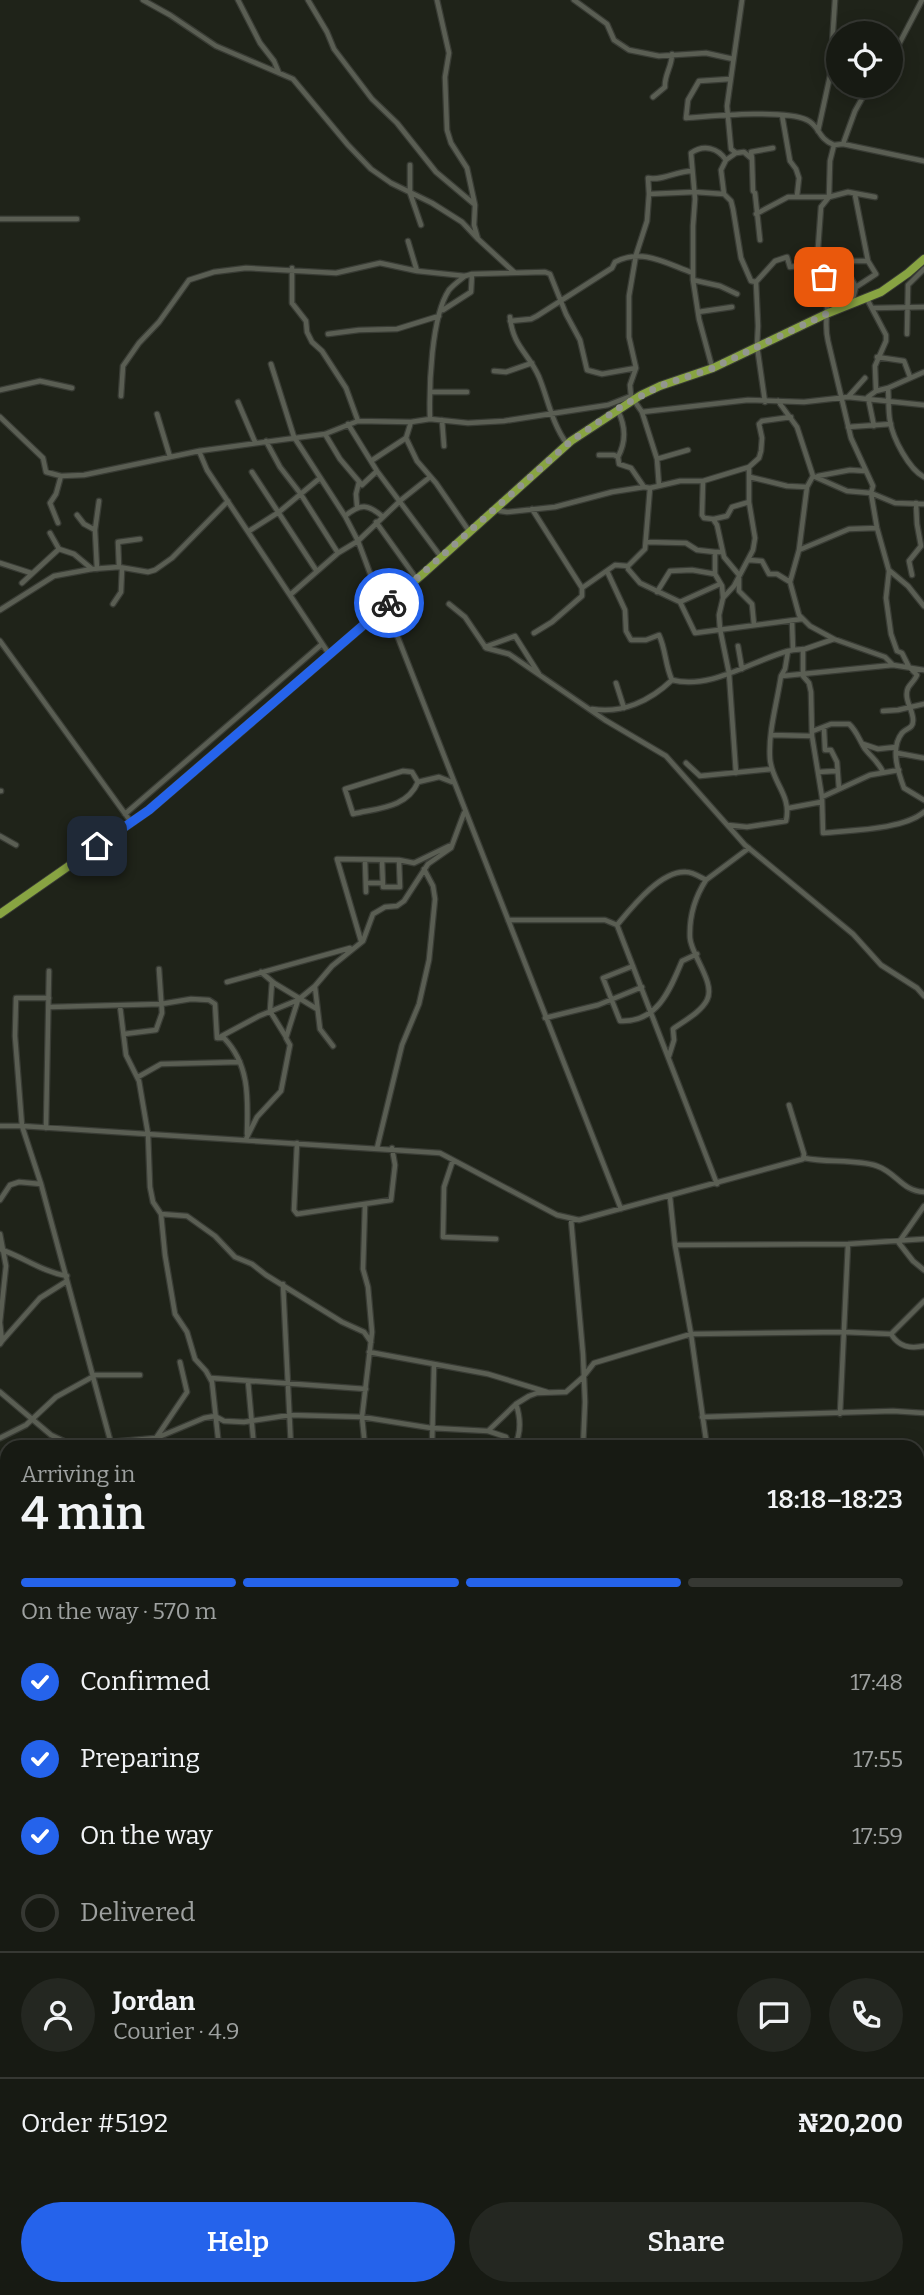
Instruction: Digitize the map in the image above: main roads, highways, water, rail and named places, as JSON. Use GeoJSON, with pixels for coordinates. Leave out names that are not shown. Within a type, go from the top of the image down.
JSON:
{"type":"FeatureCollection","features":[{"type":"Feature","properties":{"kind":"highway"},"geometry":{"type":"LineString","coordinates":[[0,914],[132,823],[417,579],[567,445],[618,411],[632,398],[713,368],[866,297],[896,282],[924,259]]}}]}
